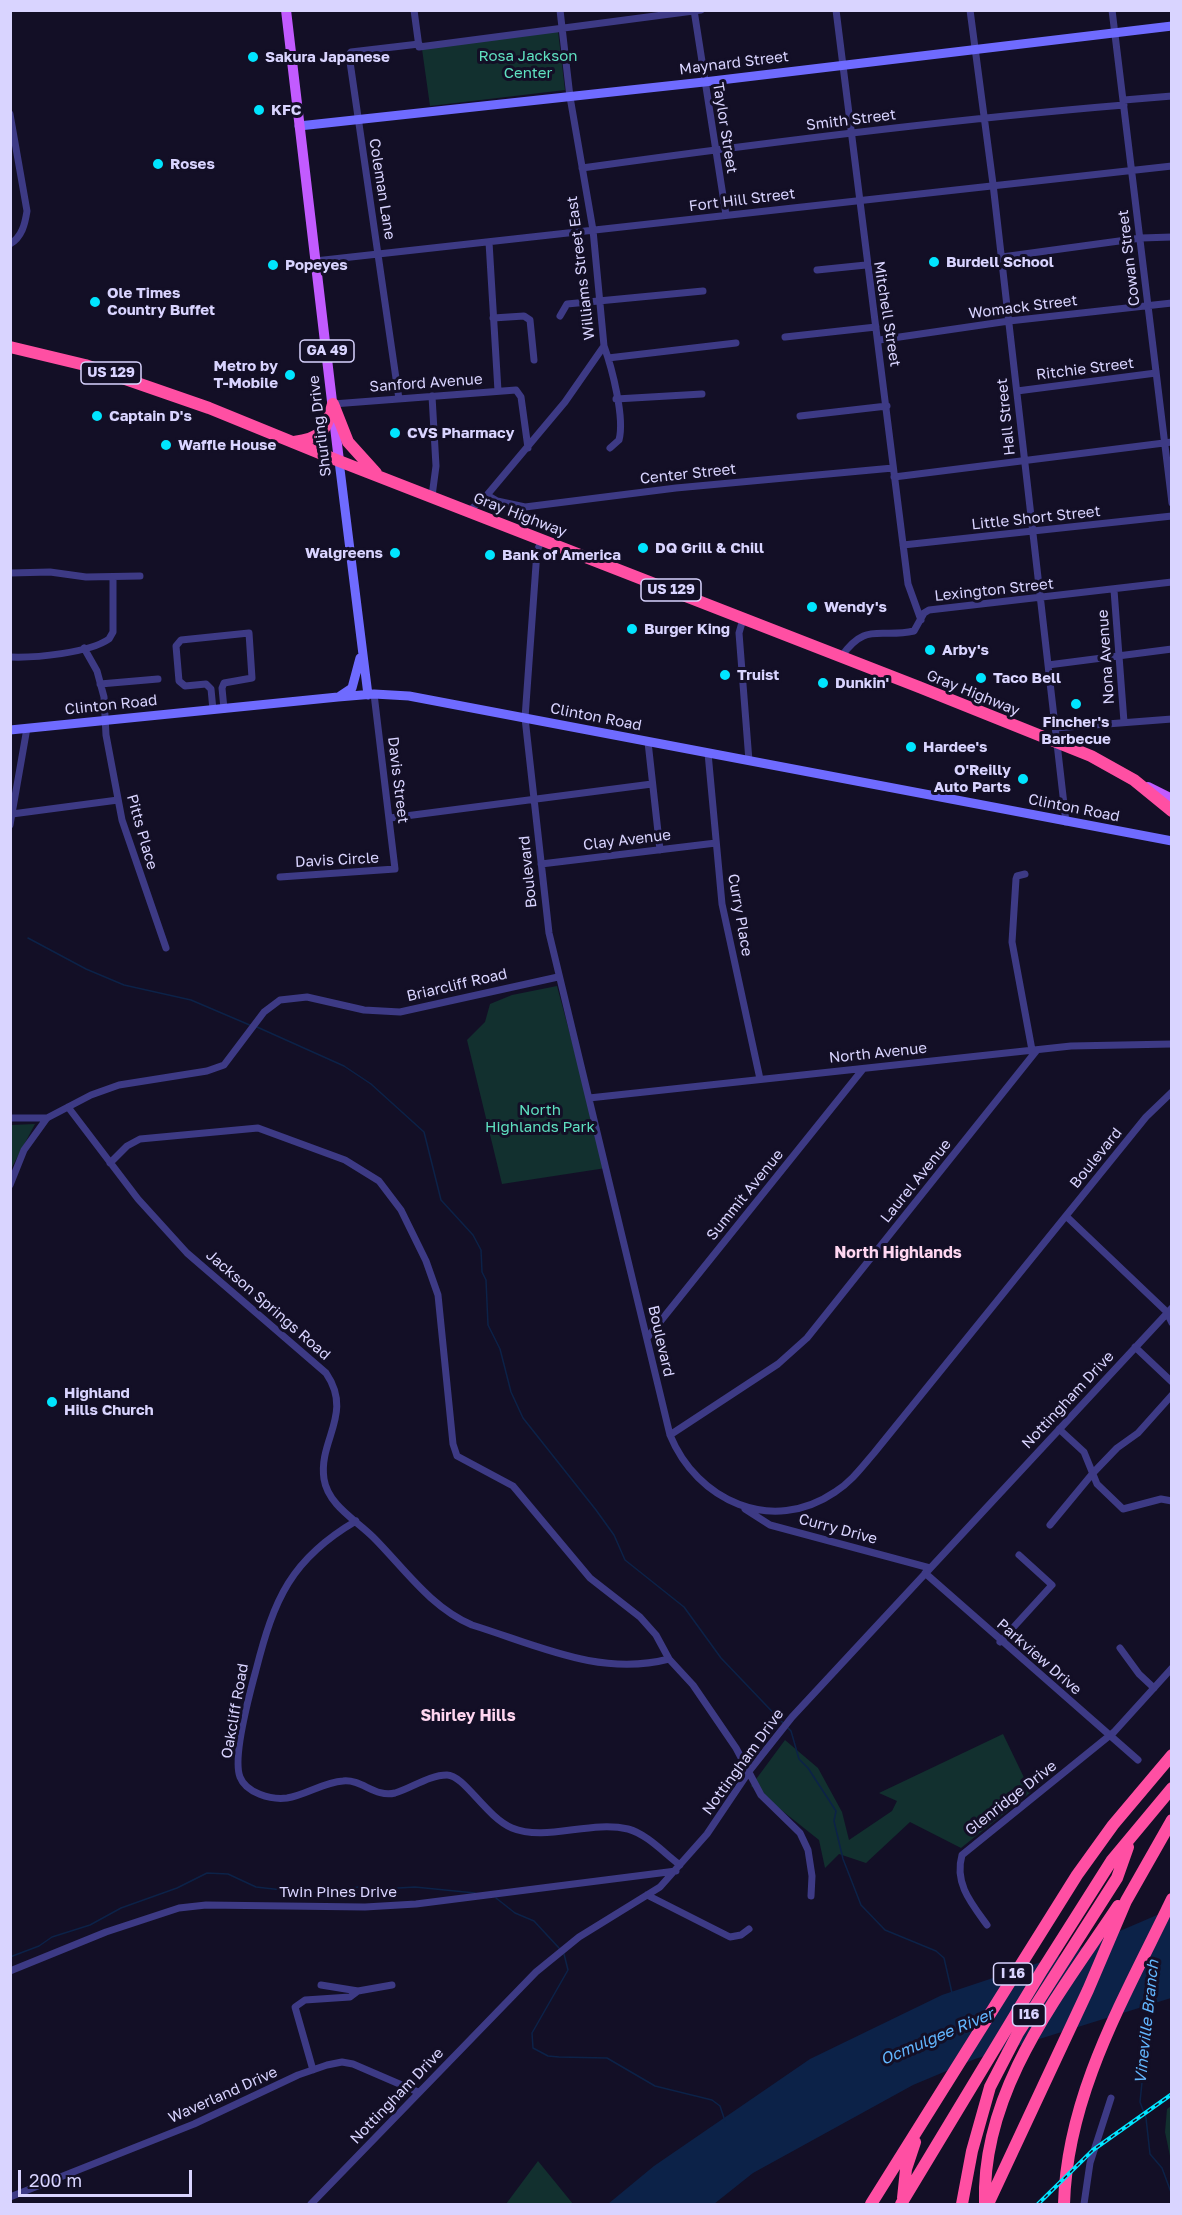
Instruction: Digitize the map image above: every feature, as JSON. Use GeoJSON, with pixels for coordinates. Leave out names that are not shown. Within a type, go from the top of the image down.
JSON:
{"type":"FeatureCollection","features":[{"type":"Feature","properties":{"kind":"highway","name":"Gray Highway"},"geometry":{"type":"LineString","coordinates":[[10,347],[51,355],[142,384],[1056,742],[1091,756],[1134,780],[1172,811]]}},
{"type":"Feature","properties":{"kind":"highway"},"geometry":{"type":"LineString","coordinates":[[294,442],[318,436],[326,426],[333,404]]}},
{"type":"Feature","properties":{"kind":"highway","name":"GA 49"},"geometry":{"type":"LineString","coordinates":[[333,404],[348,442],[378,475]]}},
{"type":"Feature","properties":{"kind":"highway","name":"I 16"},"geometry":{"type":"LineString","coordinates":[[920,2127],[1077,1875],[1113,1825],[1172,1755]]}},
{"type":"Feature","properties":{"kind":"highway","name":"I16"},"geometry":{"type":"LineString","coordinates":[[962,2205],[972,2151],[990,2087],[1018,2033],[1117,1878],[1130,1840],[1172,1788]]}},
{"type":"Feature","properties":{"kind":"highway"},"geometry":{"type":"LineString","coordinates":[[986,2205],[988,2150],[1007,2089],[1050,2007],[1172,1820]]}},
{"type":"Feature","properties":{"kind":"highway"},"geometry":{"type":"LineString","coordinates":[[902,2205],[1082,1907],[1112,1860],[1130,1840]]}},
{"type":"Feature","properties":{"kind":"highway"},"geometry":{"type":"LineString","coordinates":[[986,2205],[1038,2099],[1138,1875]]}},
{"type":"Feature","properties":{"kind":"highway"},"geometry":{"type":"LineString","coordinates":[[1064,2205],[1071,2139],[1090,2072],[1172,1899]]}},
{"type":"Feature","properties":{"kind":"highway"},"geometry":{"type":"LineString","coordinates":[[902,2205],[906,2169],[920,2127]]}},
{"type":"Feature","properties":{"kind":"highway"},"geometry":{"type":"LineString","coordinates":[[873,2201],[920,2127]]}},
{"type":"Feature","properties":{"kind":"main road","name":"Shurling Drive"},"geometry":{"type":"LineString","coordinates":[[286,10],[339,461]]}},
{"type":"Feature","properties":{"kind":"main road"},"geometry":{"type":"LineString","coordinates":[[1134,780],[1172,799]]}},
{"type":"Feature","properties":{"kind":"street"},"geometry":{"type":"LineString","coordinates":[[414,10],[419,46],[696,11]]}},
{"type":"Feature","properties":{"kind":"street","name":"Williams Street East"},"geometry":{"type":"LineString","coordinates":[[470,511],[528,448],[565,402],[604,346],[593,230],[570,97],[560,10]]}},
{"type":"Feature","properties":{"kind":"street","name":"Mitchell Street"},"geometry":{"type":"LineString","coordinates":[[836,10],[866,265],[879,340],[908,584],[921,620]]}},
{"type":"Feature","properties":{"kind":"street","name":"Hall Street"},"geometry":{"type":"LineString","coordinates":[[970,10],[1002,256],[1066,822]]}},
{"type":"Feature","properties":{"kind":"street","name":"Cowan Street"},"geometry":{"type":"LineString","coordinates":[[1112,10],[1156,373],[1167,442],[1172,503]]}},
{"type":"Feature","properties":{"kind":"street","name":"Taylor Street"},"geometry":{"type":"LineString","coordinates":[[696,11],[704,82],[726,215]]}},
{"type":"Feature","properties":{"kind":"street","name":"Maynard Street"},"geometry":{"type":"LineString","coordinates":[[299,126],[704,82],[1172,26]]}},
{"type":"Feature","properties":{"kind":"street","name":"Coleman Lane"},"geometry":{"type":"LineString","coordinates":[[399,399],[367,166],[357,120],[351,52],[419,46]]}},
{"type":"Feature","properties":{"kind":"street","name":"Smith Street"},"geometry":{"type":"LineString","coordinates":[[582,168],[1172,96]]}},
{"type":"Feature","properties":{"kind":"street"},"geometry":{"type":"LineString","coordinates":[[10,114],[27,211],[26,223],[18,239],[10,244]]}},
{"type":"Feature","properties":{"kind":"street","name":"Fort Hill Street"},"geometry":{"type":"LineString","coordinates":[[315,261],[993,184],[1172,166]]}},
{"type":"Feature","properties":{"kind":"street"},"geometry":{"type":"LineString","coordinates":[[1002,256],[1141,238],[1172,237]]}},
{"type":"Feature","properties":{"kind":"street"},"geometry":{"type":"LineString","coordinates":[[489,242],[498,391]]}},
{"type":"Feature","properties":{"kind":"street"},"geometry":{"type":"LineString","coordinates":[[817,270],[866,265]]}},
{"type":"Feature","properties":{"kind":"street"},"geometry":{"type":"LineString","coordinates":[[560,316],[567,304],[704,291]]}},
{"type":"Feature","properties":{"kind":"street","name":"Womack Street"},"geometry":{"type":"LineString","coordinates":[[879,340],[1009,321],[1172,303]]}},
{"type":"Feature","properties":{"kind":"street"},"geometry":{"type":"LineString","coordinates":[[493,318],[524,316],[530,320],[534,360]]}},
{"type":"Feature","properties":{"kind":"street"},"geometry":{"type":"LineString","coordinates":[[785,337],[876,327]]}},
{"type":"Feature","properties":{"kind":"street"},"geometry":{"type":"LineString","coordinates":[[608,358],[736,343]]}},
{"type":"Feature","properties":{"kind":"street"},"geometry":{"type":"LineString","coordinates":[[604,346],[616,399],[620,437],[610,448]]}},
{"type":"Feature","properties":{"kind":"street","name":"Ritchie Street"},"geometry":{"type":"LineString","coordinates":[[1017,391],[1156,373]]}},
{"type":"Feature","properties":{"kind":"street","name":"Sanford Avenue"},"geometry":{"type":"LineString","coordinates":[[333,404],[516,390],[519,393],[528,448]]}},
{"type":"Feature","properties":{"kind":"street"},"geometry":{"type":"LineString","coordinates":[[616,399],[702,394]]}},
{"type":"Feature","properties":{"kind":"street"},"geometry":{"type":"LineString","coordinates":[[432,396],[436,466],[432,496]]}},
{"type":"Feature","properties":{"kind":"street"},"geometry":{"type":"LineString","coordinates":[[800,416],[887,406]]}},
{"type":"Feature","properties":{"kind":"street"},"geometry":{"type":"LineString","coordinates":[[894,477],[1167,442]]}},
{"type":"Feature","properties":{"kind":"street","name":"Shurling Drive"},"geometry":{"type":"LineString","coordinates":[[339,461],[362,647],[371,695]]}},
{"type":"Feature","properties":{"kind":"street","name":"Center Street"},"geometry":{"type":"LineString","coordinates":[[487,495],[497,501],[525,507],[676,488],[893,468]]}},
{"type":"Feature","properties":{"kind":"street","name":"Little Short Street"},"geometry":{"type":"LineString","coordinates":[[903,545],[1172,516]]}},
{"type":"Feature","properties":{"kind":"street","name":"Boulevard"},"geometry":{"type":"LineString","coordinates":[[542,539],[537,551],[525,718],[549,933],[670,1435],[678,1452],[695,1476],[717,1495],[743,1508],[772,1512],[801,1508],[826,1498],[847,1483],[1146,1117],[1172,1092]]}},
{"type":"Feature","properties":{"kind":"street"},"geometry":{"type":"LineString","coordinates":[[10,573],[50,572],[86,577],[140,576]]}},
{"type":"Feature","properties":{"kind":"street"},"geometry":{"type":"LineString","coordinates":[[10,657],[32,658],[105,642],[112,636],[113,577]]}},
{"type":"Feature","properties":{"kind":"street","name":"Lexington Street"},"geometry":{"type":"LineString","coordinates":[[841,658],[857,637],[914,631],[924,613],[929,610],[1172,582]]}},
{"type":"Feature","properties":{"kind":"street","name":"Nona Avenue"},"geometry":{"type":"LineString","coordinates":[[1114,590],[1124,722]]}},
{"type":"Feature","properties":{"kind":"street"},"geometry":{"type":"LineString","coordinates":[[744,618],[739,633],[749,761]]}},
{"type":"Feature","properties":{"kind":"street"},"geometry":{"type":"LineString","coordinates":[[249,633],[252,678],[224,683],[181,685],[176,646],[178,642],[249,633]]}},
{"type":"Feature","properties":{"kind":"street"},"geometry":{"type":"LineString","coordinates":[[338,697],[352,688],[356,680],[362,647]]}},
{"type":"Feature","properties":{"kind":"street","name":"Pitts Place"},"geometry":{"type":"LineString","coordinates":[[84,648],[97,671],[104,697],[104,721],[122,820],[166,948]]}},
{"type":"Feature","properties":{"kind":"street"},"geometry":{"type":"LineString","coordinates":[[1048,665],[1172,649]]}},
{"type":"Feature","properties":{"kind":"street"},"geometry":{"type":"LineString","coordinates":[[100,684],[158,679]]}},
{"type":"Feature","properties":{"kind":"street"},"geometry":{"type":"LineString","coordinates":[[224,683],[222,688],[224,709]]}},
{"type":"Feature","properties":{"kind":"street"},"geometry":{"type":"LineString","coordinates":[[206,684],[211,689],[213,710]]}},
{"type":"Feature","properties":{"kind":"street","name":"Davis Street"},"geometry":{"type":"LineString","coordinates":[[371,695],[390,818],[394,869]]}},
{"type":"Feature","properties":{"kind":"street","name":"Clinton Road"},"geometry":{"type":"LineString","coordinates":[[10,730],[338,697],[409,696],[1172,841]]}},
{"type":"Feature","properties":{"kind":"street"},"geometry":{"type":"LineString","coordinates":[[1055,728],[1172,719]]}},
{"type":"Feature","properties":{"kind":"street"},"geometry":{"type":"LineString","coordinates":[[10,825],[27,728]]}},
{"type":"Feature","properties":{"kind":"street"},"geometry":{"type":"LineString","coordinates":[[648,742],[660,850]]}},
{"type":"Feature","properties":{"kind":"street","name":"Curry Place"},"geometry":{"type":"LineString","coordinates":[[708,753],[722,904],[760,1079]]}},
{"type":"Feature","properties":{"kind":"street"},"geometry":{"type":"LineString","coordinates":[[390,818],[652,784]]}},
{"type":"Feature","properties":{"kind":"street"},"geometry":{"type":"LineString","coordinates":[[12,814],[118,800]]}},
{"type":"Feature","properties":{"kind":"street","name":"Clay Avenue"},"geometry":{"type":"LineString","coordinates":[[541,864],[716,843]]}},
{"type":"Feature","properties":{"kind":"street","name":"Davis Circle"},"geometry":{"type":"LineString","coordinates":[[280,876],[394,869]]}},
{"type":"Feature","properties":{"kind":"street"},"geometry":{"type":"LineString","coordinates":[[1025,874],[1017,876],[1016,879],[1012,942],[1035,1050]]}},
{"type":"Feature","properties":{"kind":"street","name":"Briarcliff Road"},"geometry":{"type":"LineString","coordinates":[[10,1185],[24,1150],[47,1118],[118,1085],[216,1068],[230,1060],[270,1006],[287,998],[307,997],[364,1010],[400,1011],[558,977]]}},
{"type":"Feature","properties":{"kind":"street","name":"North Avenue"},"geometry":{"type":"LineString","coordinates":[[589,1098],[1035,1050],[1113,1044],[1172,1044]]}},
{"type":"Feature","properties":{"kind":"street","name":"Laurel Avenue"},"geometry":{"type":"LineString","coordinates":[[670,1435],[778,1364],[807,1338],[1035,1050]]}},
{"type":"Feature","properties":{"kind":"street","name":"Summit Avenue"},"geometry":{"type":"LineString","coordinates":[[647,1338],[864,1069]]}},
{"type":"Feature","properties":{"kind":"street","name":"Jackson Springs Road"},"geometry":{"type":"LineString","coordinates":[[68,1107],[138,1199],[187,1253],[249,1308],[314,1360],[332,1382],[336,1391],[337,1414],[324,1460],[324,1480],[332,1498],[436,1602],[458,1619],[471,1625],[591,1662],[630,1666],[669,1659]]}},
{"type":"Feature","properties":{"kind":"street"},"geometry":{"type":"LineString","coordinates":[[10,1118],[47,1118]]}},
{"type":"Feature","properties":{"kind":"street"},"geometry":{"type":"LineString","coordinates":[[110,1163],[127,1146],[140,1139],[258,1128],[345,1160],[379,1181],[401,1210],[426,1261],[438,1295],[453,1444],[458,1456],[513,1486],[590,1578],[649,1627],[669,1659],[693,1685],[750,1770],[753,1783],[761,1795],[800,1833],[808,1850],[812,1876],[811,1896]]}},
{"type":"Feature","properties":{"kind":"street"},"geometry":{"type":"LineString","coordinates":[[1066,1216],[1170,1312],[1172,1323]]}},
{"type":"Feature","properties":{"kind":"street","name":"Nottingham Drive"},"geometry":{"type":"LineString","coordinates":[[311,2205],[418,2092],[561,1950],[647,1895],[678,1868],[707,1834],[750,1770],[785,1725],[1059,1428],[1170,1312]]}},
{"type":"Feature","properties":{"kind":"street"},"geometry":{"type":"LineString","coordinates":[[1135,1347],[1172,1382]]}},
{"type":"Feature","properties":{"kind":"street"},"geometry":{"type":"LineString","coordinates":[[1050,1525],[1093,1473],[1117,1448],[1138,1433],[1172,1395]]}},
{"type":"Feature","properties":{"kind":"street"},"geometry":{"type":"LineString","coordinates":[[1059,1428],[1084,1452],[1097,1484],[1123,1509],[1161,1499],[1172,1501]]}},
{"type":"Feature","properties":{"kind":"street","name":"Curry Drive"},"geometry":{"type":"LineString","coordinates":[[743,1508],[770,1525],[927,1571]]}},
{"type":"Feature","properties":{"kind":"street","name":"Oakcliff Road"},"geometry":{"type":"LineString","coordinates":[[356,1521],[323,1540],[309,1553],[296,1568],[275,1610],[251,1690],[240,1749],[239,1770],[246,1786],[266,1796],[288,1798],[344,1780],[387,1794],[448,1775],[461,1780],[484,1809],[510,1827],[535,1833],[582,1826],[630,1829],[678,1868]]}},
{"type":"Feature","properties":{"kind":"street"},"geometry":{"type":"LineString","coordinates":[[1000,1642],[1052,1585],[1019,1555]]}},
{"type":"Feature","properties":{"kind":"street","name":"Parkview Drive"},"geometry":{"type":"LineString","coordinates":[[927,1571],[1000,1642],[1138,1760]]}},
{"type":"Feature","properties":{"kind":"street"},"geometry":{"type":"LineString","coordinates":[[1120,1648],[1139,1674],[1154,1688]]}},
{"type":"Feature","properties":{"kind":"street","name":"Glenridge Drive"},"geometry":{"type":"LineString","coordinates":[[987,1925],[971,1903],[959,1878],[962,1855],[1054,1783],[1108,1734],[1114,1732],[1172,1668]]}},
{"type":"Feature","properties":{"kind":"street","name":"Twin Pines Drive"},"geometry":{"type":"LineString","coordinates":[[10,1971],[106,1932],[179,1908],[206,1905],[365,1907],[416,1904],[678,1868]]}},
{"type":"Feature","properties":{"kind":"street"},"geometry":{"type":"LineString","coordinates":[[647,1895],[730,1937],[741,1935],[749,1929]]}},
{"type":"Feature","properties":{"kind":"street"},"geometry":{"type":"LineString","coordinates":[[321,1985],[358,1991],[392,1985]]}},
{"type":"Feature","properties":{"kind":"street"},"geometry":{"type":"LineString","coordinates":[[313,2070],[295,2007],[305,2000],[350,1997],[358,1991]]}},
{"type":"Feature","properties":{"kind":"street","name":"Waverland Drive"},"geometry":{"type":"LineString","coordinates":[[10,2197],[194,2124],[313,2070],[342,2062],[353,2064],[418,2092]]}},
{"type":"Feature","properties":{"kind":"street"},"geometry":{"type":"LineString","coordinates":[[1084,2205],[1090,2163],[1111,2098]]}},
{"type":"Feature","properties":{"kind":"green space","name":"Rosa Jackson Center"},"geometry":{"type":"Polygon","coordinates":[[[558,31],[565,90],[430,106],[422,49],[558,31]]]}},
{"type":"Feature","properties":{"kind":"green space","name":"North Highlands Park"},"geometry":{"type":"Polygon","coordinates":[[[557,986],[606,1168],[502,1184],[467,1040],[485,1022],[490,1004],[512,995],[557,986]]]}},
{"type":"Feature","properties":{"kind":"green space"},"geometry":{"type":"Polygon","coordinates":[[[35,1124],[11,1169],[11,1125],[35,1124]]]}},
{"type":"Feature","properties":{"kind":"green space"},"geometry":{"type":"Polygon","coordinates":[[[1003,1734],[1031,1792],[961,1848],[910,1822],[866,1863],[839,1854],[825,1868],[819,1840],[751,1786],[785,1740],[818,1768],[842,1812],[849,1840],[892,1811],[897,1801],[879,1793],[1003,1734]]]}},
{"type":"Feature","properties":{"kind":"green space"},"geometry":{"type":"Polygon","coordinates":[[[1171,2106],[1171,2161],[1165,2132],[1167,2109],[1171,2106]]]}},
{"type":"Feature","properties":{"kind":"green space"},"geometry":{"type":"Polygon","coordinates":[[[538,2161],[573,2204],[506,2204],[538,2161]]]}},
{"type":"Feature","properties":{"kind":"water","name":"Ocmulgee River"},"geometry":{"type":"Polygon","coordinates":[[[1171,1909],[1171,1998],[975,2059],[913,2085],[753,2173],[714,2204],[608,2204],[654,2166],[810,2059],[942,1995],[1071,1952],[1171,1909]]]}},
{"type":"Feature","properties":{"kind":"waterway"},"geometry":{"type":"LineString","coordinates":[[28,938],[86,969],[124,985],[191,1000],[252,1026]]}},
{"type":"Feature","properties":{"kind":"waterway"},"geometry":{"type":"LineString","coordinates":[[257,1027],[344,1066],[371,1084],[424,1132],[441,1200],[473,1235],[481,1250],[482,1272],[486,1280],[488,1325],[500,1349],[511,1392],[523,1418],[614,1535],[625,1560],[684,1607],[721,1658],[784,1724]]}},
{"type":"Feature","properties":{"kind":"waterway"},"geometry":{"type":"LineString","coordinates":[[787,1727],[791,1731],[799,1759],[808,1768],[836,1811],[834,1821],[843,1859],[861,1905],[885,1930],[936,1951],[944,1958],[952,1993]]}},
{"type":"Feature","properties":{"kind":"waterway"},"geometry":{"type":"LineString","coordinates":[[10,1957],[39,1946],[52,1937],[90,1925],[121,1908],[177,1888],[207,1873],[228,1874],[256,1887],[309,1893],[367,1886],[382,1889],[415,1887],[475,1893]]}},
{"type":"Feature","properties":{"kind":"waterway"},"geometry":{"type":"LineString","coordinates":[[496,1898],[515,1913],[534,1921],[559,1948]]}},
{"type":"Feature","properties":{"kind":"waterway"},"geometry":{"type":"LineString","coordinates":[[564,1954],[568,1970],[532,2033],[533,2048],[548,2056],[607,2058],[655,2086],[712,2100],[720,2106],[725,2121]]}},
{"type":"Feature","properties":{"kind":"waterway","name":"Vineville Branch"},"geometry":{"type":"LineString","coordinates":[[1150,2004],[1140,2102],[1146,2118],[1150,2154],[1162,2168],[1172,2195]]}},
{"type":"Feature","properties":{"kind":"railway"},"geometry":{"type":"LineString","coordinates":[[1038,2204],[1093,2150],[1172,2094]]}},
{"type":"Feature","properties":{"kind":"place","name":"Sakura Japanese"},"geometry":{"type":"Point","coordinates":[253,57]}},
{"type":"Feature","properties":{"kind":"place","name":"KFC"},"geometry":{"type":"Point","coordinates":[259,110]}},
{"type":"Feature","properties":{"kind":"place","name":"Roses"},"geometry":{"type":"Point","coordinates":[158,164]}},
{"type":"Feature","properties":{"kind":"place","name":"Burdell School"},"geometry":{"type":"Point","coordinates":[934,262]}},
{"type":"Feature","properties":{"kind":"place","name":"Popeyes"},"geometry":{"type":"Point","coordinates":[273,265]}},
{"type":"Feature","properties":{"kind":"place","name":"Ole Times Country Buffet"},"geometry":{"type":"Point","coordinates":[95,302]}},
{"type":"Feature","properties":{"kind":"place","name":"Metro by T-Mobile"},"geometry":{"type":"Point","coordinates":[290,375]}},
{"type":"Feature","properties":{"kind":"place","name":"Captain D's"},"geometry":{"type":"Point","coordinates":[97,416]}},
{"type":"Feature","properties":{"kind":"place","name":"CVS Pharmacy"},"geometry":{"type":"Point","coordinates":[395,433]}},
{"type":"Feature","properties":{"kind":"place","name":"Waffle House"},"geometry":{"type":"Point","coordinates":[166,445]}},
{"type":"Feature","properties":{"kind":"place","name":"DQ Grill & Chill"},"geometry":{"type":"Point","coordinates":[643,548]}},
{"type":"Feature","properties":{"kind":"place","name":"Walgreens"},"geometry":{"type":"Point","coordinates":[395,553]}},
{"type":"Feature","properties":{"kind":"place","name":"Bank of America"},"geometry":{"type":"Point","coordinates":[490,555]}},
{"type":"Feature","properties":{"kind":"place","name":"Wendy's"},"geometry":{"type":"Point","coordinates":[812,607]}},
{"type":"Feature","properties":{"kind":"place","name":"Burger King"},"geometry":{"type":"Point","coordinates":[632,629]}},
{"type":"Feature","properties":{"kind":"place","name":"Arby's"},"geometry":{"type":"Point","coordinates":[930,650]}},
{"type":"Feature","properties":{"kind":"place","name":"Truist"},"geometry":{"type":"Point","coordinates":[725,675]}},
{"type":"Feature","properties":{"kind":"place","name":"Taco Bell"},"geometry":{"type":"Point","coordinates":[981,678]}},
{"type":"Feature","properties":{"kind":"place","name":"Dunkin'"},"geometry":{"type":"Point","coordinates":[823,683]}},
{"type":"Feature","properties":{"kind":"place","name":"Fincher's Barbecue"},"geometry":{"type":"Point","coordinates":[1076,704]}},
{"type":"Feature","properties":{"kind":"place","name":"Hardee's"},"geometry":{"type":"Point","coordinates":[911,747]}},
{"type":"Feature","properties":{"kind":"place","name":"O'Reilly Auto Parts"},"geometry":{"type":"Point","coordinates":[1023,779]}},
{"type":"Feature","properties":{"kind":"place","name":"Highland Hills Church"},"geometry":{"type":"Point","coordinates":[52,1402]}},
{"type":"Feature","properties":{"kind":"district","name":"North Highlands"},"geometry":{"type":"Point","coordinates":[898,1253]}},
{"type":"Feature","properties":{"kind":"district","name":"Shirley Hills"},"geometry":{"type":"Point","coordinates":[468,1716]}}]}
